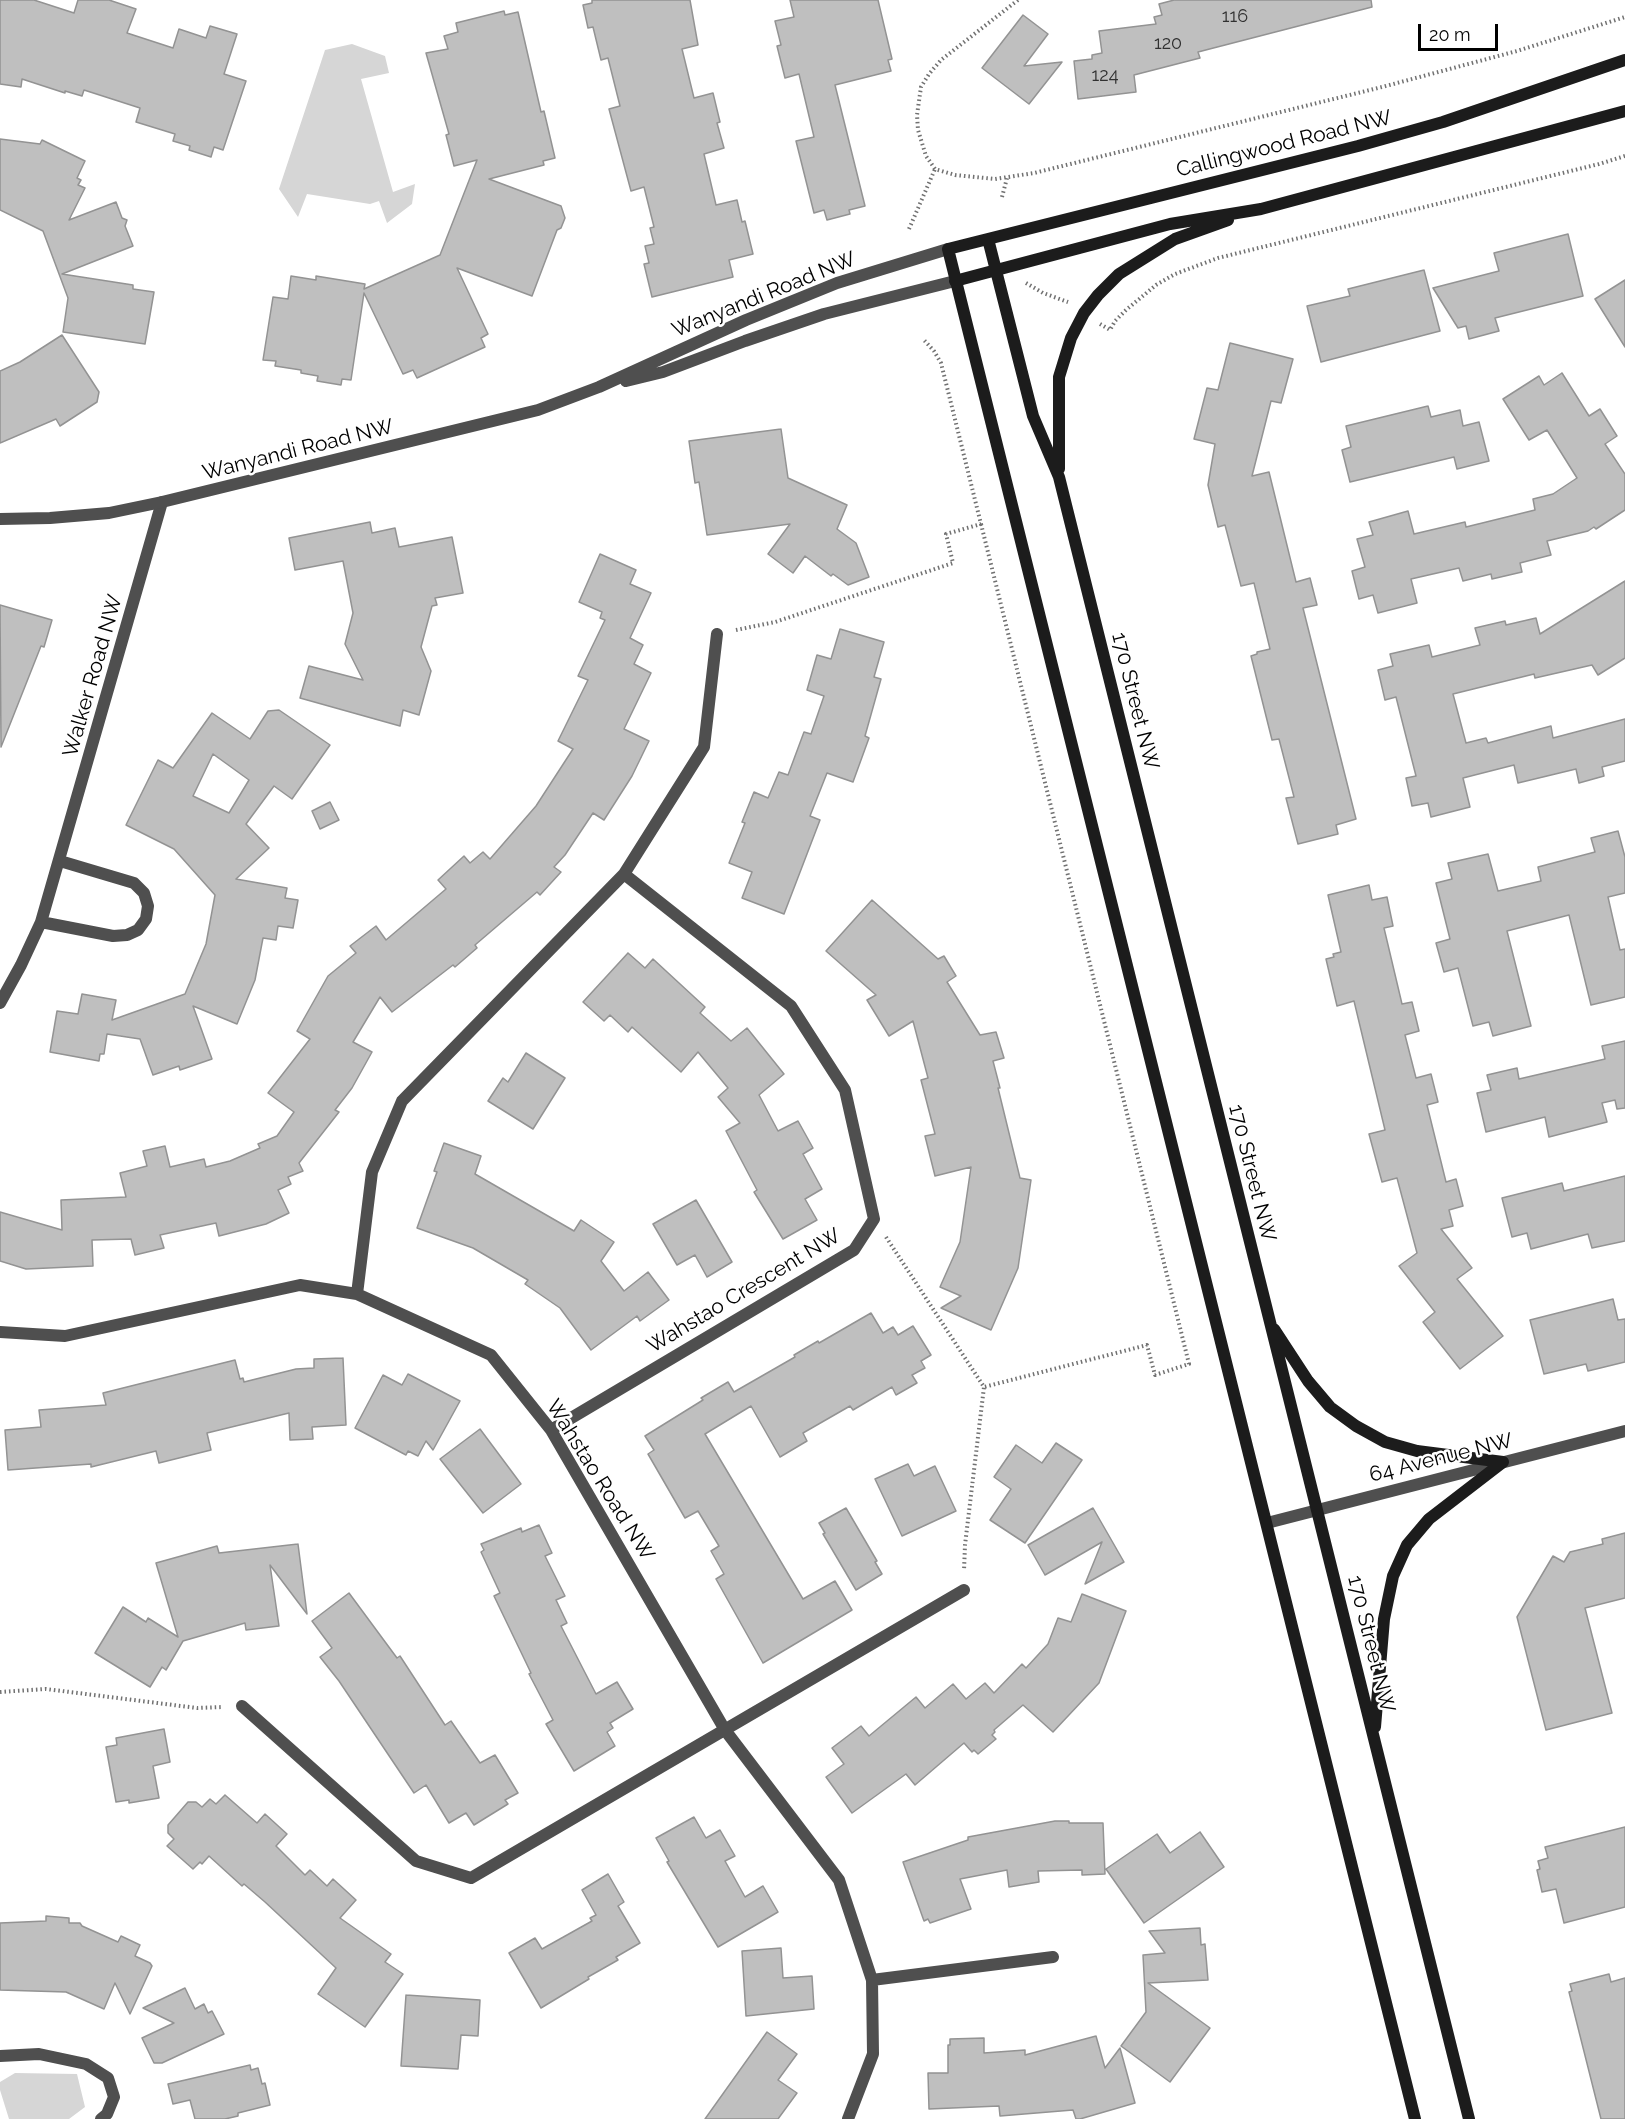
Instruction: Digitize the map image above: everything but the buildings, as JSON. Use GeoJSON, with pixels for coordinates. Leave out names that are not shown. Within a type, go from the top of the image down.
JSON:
{"type":"FeatureCollection","features":[{"type":"Feature","properties":{"kind":"main road","name":"Callingwood Road NW"},"geometry":{"type":"LineString","coordinates":[[948,249],[1358,146],[1443,122],[1625,60]]}},
{"type":"Feature","properties":{"kind":"main road"},"geometry":{"type":"LineString","coordinates":[[1059,477],[1059,377],[1071,338],[1084,313],[1119,274],[1175,239],[1261,209],[1625,111]]}},
{"type":"Feature","properties":{"kind":"main road"},"geometry":{"type":"LineString","coordinates":[[955,281],[1170,224],[1261,209]]}},
{"type":"Feature","properties":{"kind":"main road","name":"170 Street NW"},"geometry":{"type":"LineString","coordinates":[[988,239],[1034,416],[1059,477],[1469,2119]]}},
{"type":"Feature","properties":{"kind":"main road"},"geometry":{"type":"LineString","coordinates":[[948,249],[1415,2119]]}},
{"type":"Feature","properties":{"kind":"main road"},"geometry":{"type":"LineString","coordinates":[[1268,1320],[1308,1381],[1330,1407],[1356,1426],[1385,1442],[1417,1450],[1503,1462]]}},
{"type":"Feature","properties":{"kind":"main road"},"geometry":{"type":"LineString","coordinates":[[1374,1737],[1384,1619],[1393,1576],[1407,1545],[1430,1519],[1503,1462]]}},
{"type":"Feature","properties":{"kind":"street","name":"Wanyandi Road NW"},"geometry":{"type":"LineString","coordinates":[[0,519],[109,513],[538,410],[599,387],[746,320],[837,283],[948,249]]}},
{"type":"Feature","properties":{"kind":"street","name":"Wanyandi Road NW"},"geometry":{"type":"LineString","coordinates":[[599,387],[663,372],[824,314],[955,281]]}},
{"type":"Feature","properties":{"kind":"street","name":"Walker Road NW"},"geometry":{"type":"LineString","coordinates":[[0,1003],[41,922],[162,502]]}},
{"type":"Feature","properties":{"kind":"street"},"geometry":{"type":"LineString","coordinates":[[357,1294],[372,1172],[402,1101],[624,874],[704,747],[717,634]]}},
{"type":"Feature","properties":{"kind":"street"},"geometry":{"type":"LineString","coordinates":[[41,922],[113,936],[127,935],[138,930],[146,919],[148,906],[144,893],[134,883],[60,861]]}},
{"type":"Feature","properties":{"kind":"street"},"geometry":{"type":"LineString","coordinates":[[624,874],[791,1005],[845,1090],[874,1220]]}},
{"type":"Feature","properties":{"kind":"street","name":"Wahstao Crescent NW"},"geometry":{"type":"LineString","coordinates":[[551,1430],[854,1250],[874,1220]]}},
{"type":"Feature","properties":{"kind":"street","name":"Wahstao Road NW"},"geometry":{"type":"LineString","coordinates":[[0,1332],[64,1336],[300,1285],[357,1294],[492,1355],[551,1430],[725,1730],[839,1880],[872,1980],[873,2054],[848,2119]]}},
{"type":"Feature","properties":{"kind":"street","name":"64 Avenue NW"},"geometry":{"type":"LineString","coordinates":[[1267,1523],[1625,1431]]}},
{"type":"Feature","properties":{"kind":"street"},"geometry":{"type":"LineString","coordinates":[[242,1706],[416,1861],[471,1878],[964,1590]]}},
{"type":"Feature","properties":{"kind":"street"},"geometry":{"type":"LineString","coordinates":[[872,1980],[1053,1957]]}},
{"type":"Feature","properties":{"kind":"street"},"geometry":{"type":"LineString","coordinates":[[0,2056],[39,2054],[87,2064],[108,2078],[114,2097],[107,2114],[101,2119]]}},
{"type":"Feature","properties":{"kind":"path"},"geometry":{"type":"LineString","coordinates":[[1018,0],[941,60],[921,87],[917,115],[918,130],[926,156],[935,169],[943,173],[995,179],[1034,173],[1382,87],[1517,51],[1625,17]]}},
{"type":"Feature","properties":{"kind":"path"},"geometry":{"type":"LineString","coordinates":[[1094,320],[1110,330],[1126,310],[1156,285],[1218,258],[1625,156]]}},
{"type":"Feature","properties":{"kind":"path"},"geometry":{"type":"LineString","coordinates":[[909,229],[935,169]]}},
{"type":"Feature","properties":{"kind":"path"},"geometry":{"type":"LineString","coordinates":[[1002,197],[1007,178]]}},
{"type":"Feature","properties":{"kind":"path"},"geometry":{"type":"LineString","coordinates":[[1020,279],[1043,293],[1060,297],[1073,305]]}},
{"type":"Feature","properties":{"kind":"path"},"geometry":{"type":"LineString","coordinates":[[924,340],[941,363],[1189,1364],[1155,1375],[1147,1345],[984,1387]]}},
{"type":"Feature","properties":{"kind":"path"},"geometry":{"type":"LineString","coordinates":[[717,634],[775,622],[953,563],[946,534],[981,524]]}},
{"type":"Feature","properties":{"kind":"path"},"geometry":{"type":"LineString","coordinates":[[874,1220],[902,1258],[984,1387],[965,1545],[964,1590]]}},
{"type":"Feature","properties":{"kind":"path"},"geometry":{"type":"LineString","coordinates":[[0,1692],[46,1689],[197,1708],[242,1706]]}},
{"type":"Feature","properties":{"kind":"shaded area"},"geometry":{"type":"Polygon","coordinates":[[[352,44],[385,56],[389,73],[361,79],[393,192],[415,184],[412,204],[387,223],[379,201],[370,204],[307,194],[298,217],[279,189],[325,50],[352,44]]]}},
{"type":"Feature","properties":{"kind":"shaded area"},"geometry":{"type":"Polygon","coordinates":[[[15,2073],[77,2074],[85,2107],[69,2119],[9,2119],[0,2090],[0,2082],[15,2073]]]}}]}
